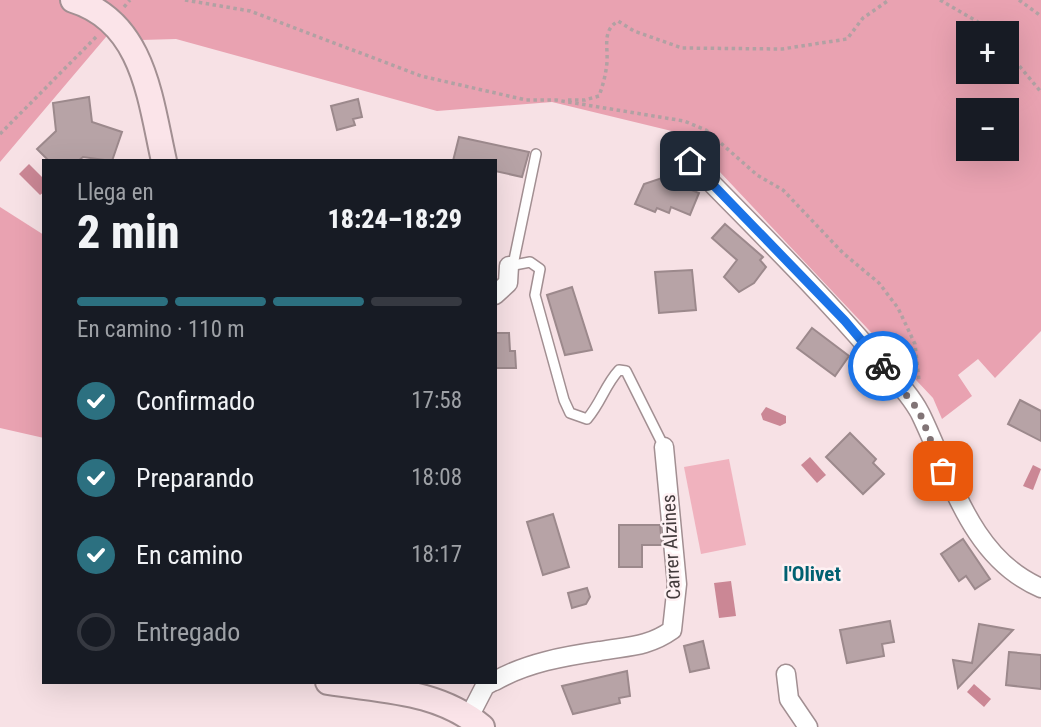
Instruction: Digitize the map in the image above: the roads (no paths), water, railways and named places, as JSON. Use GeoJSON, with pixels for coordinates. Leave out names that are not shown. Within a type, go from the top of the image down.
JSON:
{"type":"FeatureCollection","features":[{"type":"Feature","properties":{"kind":"street"},"geometry":{"type":"LineString","coordinates":[[73,0],[112,20],[123,31],[140,64],[164,159]]}},
{"type":"Feature","properties":{"kind":"street"},"geometry":{"type":"LineString","coordinates":[[690,161],[845,321],[919,411],[949,485],[984,540],[1010,571],[1041,588]]}},
{"type":"Feature","properties":{"kind":"street"},"geometry":{"type":"LineString","coordinates":[[497,293],[508,283],[509,266]]}},
{"type":"Feature","properties":{"kind":"street","name":"Carrer Alzines"},"geometry":{"type":"LineString","coordinates":[[497,680],[514,670],[597,651],[655,643],[672,630],[677,584],[664,447]]}},
{"type":"Feature","properties":{"kind":"street"},"geometry":{"type":"LineString","coordinates":[[786,674],[789,699],[808,727]]}},
{"type":"Feature","properties":{"kind":"street"},"geometry":{"type":"LineString","coordinates":[[341,684],[429,697],[476,722]]}},
{"type":"Feature","properties":{"kind":"street","name":"Carrer Alzines"},"geometry":{"type":"LineString","coordinates":[[476,722],[485,686],[490,684]]}},
{"type":"Feature","properties":{"kind":"lane"},"geometry":{"type":"LineString","coordinates":[[509,266],[514,260],[536,154]]}},
{"type":"Feature","properties":{"kind":"lane"},"geometry":{"type":"LineString","coordinates":[[509,266],[530,262],[540,269],[535,295],[570,413],[587,419],[600,404],[607,383],[619,370],[626,372],[664,447]]}},
{"type":"Feature","properties":{"kind":"district","name":"l'Olivet"},"geometry":{"type":"Point","coordinates":[812,574]}}]}
